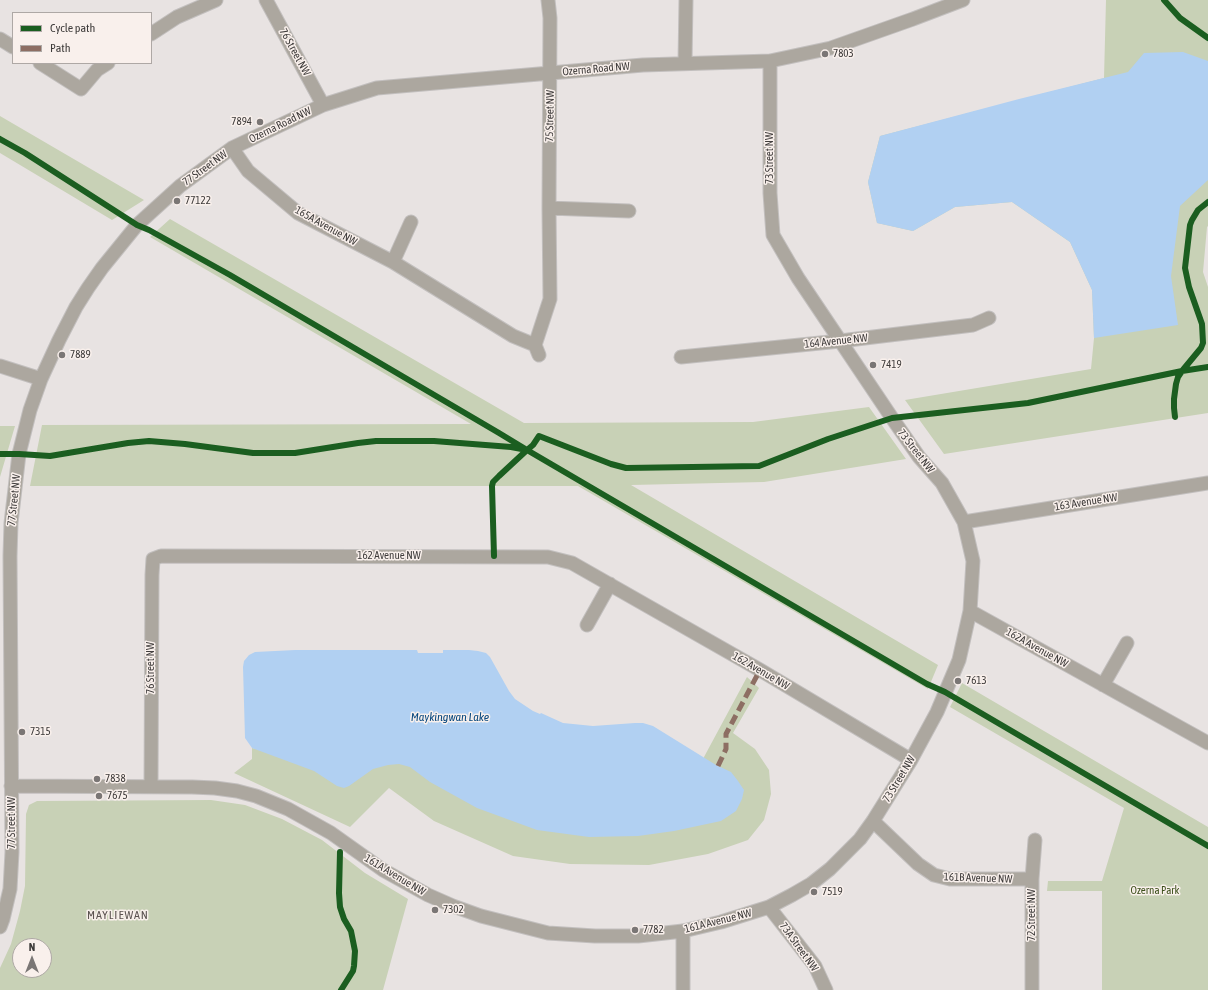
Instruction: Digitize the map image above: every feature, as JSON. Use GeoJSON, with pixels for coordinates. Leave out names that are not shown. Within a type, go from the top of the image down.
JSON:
{"type":"FeatureCollection","features":[{"type":"Feature","properties":{"kind":"street"},"geometry":{"type":"LineString","coordinates":[[152,33],[177,17],[216,0]]}},
{"type":"Feature","properties":{"kind":"street","name":"76 Street NW"},"geometry":{"type":"LineString","coordinates":[[266,0],[324,105]]}},
{"type":"Feature","properties":{"kind":"street","name":"75 Street NW"},"geometry":{"type":"LineString","coordinates":[[537,350],[550,299],[549,208],[551,72],[550,18],[548,0]]}},
{"type":"Feature","properties":{"kind":"street"},"geometry":{"type":"LineString","coordinates":[[685,63],[686,0]]}},
{"type":"Feature","properties":{"kind":"street","name":"Ozerna Road NW"},"geometry":{"type":"LineString","coordinates":[[232,148],[324,105],[377,88],[642,65],[770,61],[831,48],[963,0]]}},
{"type":"Feature","properties":{"kind":"street"},"geometry":{"type":"LineString","coordinates":[[0,39],[12,45]]}},
{"type":"Feature","properties":{"kind":"street","name":"73 Street NW"},"geometry":{"type":"LineString","coordinates":[[770,61],[770,193],[773,235],[798,278],[919,457],[942,483],[964,522],[973,561],[970,611],[959,660],[937,712],[911,760],[873,821]]}},
{"type":"Feature","properties":{"kind":"street"},"geometry":{"type":"LineString","coordinates":[[42,64],[81,89],[97,70],[106,64]]}},
{"type":"Feature","properties":{"kind":"street","name":"165A Avenue NW"},"geometry":{"type":"LineString","coordinates":[[232,148],[248,171],[298,213],[393,262],[537,350]]}},
{"type":"Feature","properties":{"kind":"street","name":"77 Street NW"},"geometry":{"type":"LineString","coordinates":[[0,927],[10,889],[12,852],[12,786],[5,698],[11,523],[19,454],[30,410],[41,378],[59,340],[76,307],[102,268],[137,225],[180,186],[232,148]]}},
{"type":"Feature","properties":{"kind":"street"},"geometry":{"type":"LineString","coordinates":[[549,208],[629,211]]}},
{"type":"Feature","properties":{"kind":"street"},"geometry":{"type":"LineString","coordinates":[[393,262],[411,222]]}},
{"type":"Feature","properties":{"kind":"street","name":"164 Avenue NW"},"geometry":{"type":"LineString","coordinates":[[681,357],[840,341],[973,325],[989,318]]}},
{"type":"Feature","properties":{"kind":"street"},"geometry":{"type":"LineString","coordinates":[[0,366],[41,378]]}},
{"type":"Feature","properties":{"kind":"street","name":"163 Avenue NW"},"geometry":{"type":"LineString","coordinates":[[964,522],[1208,483]]}},
{"type":"Feature","properties":{"kind":"street","name":"76 Street NW"},"geometry":{"type":"LineString","coordinates":[[151,787],[152,575],[153,558],[161,556]]}},
{"type":"Feature","properties":{"kind":"street","name":"162 Avenue NW"},"geometry":{"type":"LineString","coordinates":[[161,556],[548,557],[572,563],[760,670],[911,760]]}},
{"type":"Feature","properties":{"kind":"street"},"geometry":{"type":"LineString","coordinates":[[588,625],[610,584]]}},
{"type":"Feature","properties":{"kind":"street","name":"162A Avenue NW"},"geometry":{"type":"LineString","coordinates":[[970,611],[1208,743]]}},
{"type":"Feature","properties":{"kind":"street"},"geometry":{"type":"LineString","coordinates":[[1103,685],[1127,643]]}},
{"type":"Feature","properties":{"kind":"street","name":"161A Avenue NW"},"geometry":{"type":"LineString","coordinates":[[12,786],[214,788],[237,791],[256,796],[302,816],[331,833],[400,881],[453,906],[511,925],[548,933],[595,936],[638,936],[683,931],[721,922],[769,907],[811,884],[830,869],[860,839],[873,821]]}},
{"type":"Feature","properties":{"kind":"street","name":"161B Avenue NW"},"geometry":{"type":"LineString","coordinates":[[873,821],[918,864],[934,876],[950,879],[1032,879]]}},
{"type":"Feature","properties":{"kind":"street","name":"72 Street NW"},"geometry":{"type":"LineString","coordinates":[[1032,990],[1032,879],[1034,840]]}},
{"type":"Feature","properties":{"kind":"street","name":"73A Street NW"},"geometry":{"type":"LineString","coordinates":[[769,907],[815,966],[826,990]]}},
{"type":"Feature","properties":{"kind":"street"},"geometry":{"type":"LineString","coordinates":[[683,931],[683,990]]}},
{"type":"Feature","properties":{"kind":"green space"},"geometry":{"type":"Polygon","coordinates":[[[1106,0],[1208,0],[1208,226],[1203,272],[1208,287],[1208,413],[944,454],[905,400],[1091,369],[1094,338],[1092,290],[1070,242],[1012,202],[955,207],[913,231],[877,223],[868,182],[880,136],[1104,78],[1106,0]]]}},
{"type":"Feature","properties":{"kind":"green space"},"geometry":{"type":"Polygon","coordinates":[[[0,116],[144,200],[112,220],[0,153],[0,116]]]}},
{"type":"Feature","properties":{"kind":"green space"},"geometry":{"type":"Polygon","coordinates":[[[170,219],[524,423],[753,422],[869,407],[906,459],[764,482],[631,485],[938,665],[928,689],[578,486],[30,486],[42,425],[471,424],[150,237],[170,219]]]}},
{"type":"Feature","properties":{"kind":"green space"},"geometry":{"type":"Polygon","coordinates":[[[0,426],[15,426],[0,477],[0,426]]]}},
{"type":"Feature","properties":{"kind":"green space"},"geometry":{"type":"Polygon","coordinates":[[[747,677],[759,688],[733,733],[755,749],[769,770],[771,794],[764,820],[748,840],[708,854],[649,865],[570,864],[513,856],[434,821],[389,788],[350,827],[234,773],[252,759],[252,748],[335,765],[391,753],[706,804],[704,757],[747,677]]]}},
{"type":"Feature","properties":{"kind":"green space","name":"Ozerna Park"},"geometry":{"type":"Polygon","coordinates":[[[962,683],[1208,827],[1208,990],[1102,990],[1102,891],[1047,891],[1048,881],[1102,881],[1124,808],[950,707],[962,683]]]}},
{"type":"Feature","properties":{"kind":"green space"},"geometry":{"type":"Polygon","coordinates":[[[211,800],[245,805],[282,819],[322,840],[365,873],[408,899],[383,990],[0,990],[0,968],[12,940],[12,978],[52,978],[52,938],[13,938],[25,886],[26,814],[29,805],[37,801],[211,800]]]}},
{"type":"Feature","properties":{"kind":"water"},"geometry":{"type":"Polygon","coordinates":[[[1183,52],[1208,61],[1208,180],[1180,206],[1171,276],[1178,325],[1094,338],[1092,290],[1070,242],[1012,202],[955,207],[913,231],[877,223],[868,182],[880,136],[1128,72],[1144,53],[1183,52]]]}},
{"type":"Feature","properties":{"kind":"water","name":"Maykingwan Lake"},"geometry":{"type":"Polygon","coordinates":[[[295,650],[417,650],[418,653],[443,653],[443,650],[469,650],[486,653],[490,657],[515,699],[533,711],[563,723],[593,726],[643,723],[653,726],[716,765],[731,772],[744,790],[742,799],[736,811],[721,821],[674,831],[638,836],[589,837],[537,830],[477,808],[430,782],[410,767],[399,764],[373,769],[344,788],[337,786],[314,771],[252,748],[245,738],[244,661],[249,655],[255,652],[295,650]]]}},
{"type":"Feature","properties":{"kind":"marked path"},"geometry":{"type":"LineString","coordinates":[[718,766],[726,749],[726,734],[760,670]]}},
{"type":"Feature","properties":{"kind":"cycle path"},"geometry":{"type":"LineString","coordinates":[[1164,0],[1180,18],[1208,38]]}},
{"type":"Feature","properties":{"kind":"cycle path"},"geometry":{"type":"LineString","coordinates":[[0,139],[25,153],[137,225],[149,230],[230,275],[927,684],[945,692],[1208,846]]}},
{"type":"Feature","properties":{"kind":"cycle path"},"geometry":{"type":"LineString","coordinates":[[1175,417],[1174,399],[1178,377],[1201,348],[1203,343],[1202,324],[1189,287],[1185,268],[1190,225],[1198,210],[1208,202]]}},
{"type":"Feature","properties":{"kind":"cycle path"},"geometry":{"type":"LineString","coordinates":[[0,454],[50,456],[149,441],[253,453],[295,453],[376,441],[434,441],[511,447],[527,450],[533,445],[539,436],[611,464],[626,468],[759,466],[828,439],[892,418],[1028,403],[1208,367]]}},
{"type":"Feature","properties":{"kind":"cycle path"},"geometry":{"type":"LineString","coordinates":[[494,556],[493,482],[527,450]]}},
{"type":"Feature","properties":{"kind":"cycle path"},"geometry":{"type":"LineString","coordinates":[[340,852],[340,907],[344,919],[351,931],[355,951],[353,971],[341,990]]}},
{"type":"Feature","properties":{"kind":"place","name":"7803"},"geometry":{"type":"Point","coordinates":[825,54]}},
{"type":"Feature","properties":{"kind":"place","name":"7894"},"geometry":{"type":"Point","coordinates":[260,122]}},
{"type":"Feature","properties":{"kind":"place","name":"77122"},"geometry":{"type":"Point","coordinates":[177,201]}},
{"type":"Feature","properties":{"kind":"place","name":"7889"},"geometry":{"type":"Point","coordinates":[62,355]}},
{"type":"Feature","properties":{"kind":"place","name":"7419"},"geometry":{"type":"Point","coordinates":[873,365]}},
{"type":"Feature","properties":{"kind":"place","name":"7613"},"geometry":{"type":"Point","coordinates":[958,681]}},
{"type":"Feature","properties":{"kind":"place","name":"7315"},"geometry":{"type":"Point","coordinates":[22,732]}},
{"type":"Feature","properties":{"kind":"place","name":"7838"},"geometry":{"type":"Point","coordinates":[97,779]}},
{"type":"Feature","properties":{"kind":"place","name":"7675"},"geometry":{"type":"Point","coordinates":[99,796]}},
{"type":"Feature","properties":{"kind":"place","name":"7519"},"geometry":{"type":"Point","coordinates":[814,892]}},
{"type":"Feature","properties":{"kind":"place","name":"7302"},"geometry":{"type":"Point","coordinates":[435,910]}},
{"type":"Feature","properties":{"kind":"place","name":"7782"},"geometry":{"type":"Point","coordinates":[635,930]}},
{"type":"Feature","properties":{"kind":"district","name":"MAYLIEWAN"},"geometry":{"type":"Point","coordinates":[118,915]}}]}
